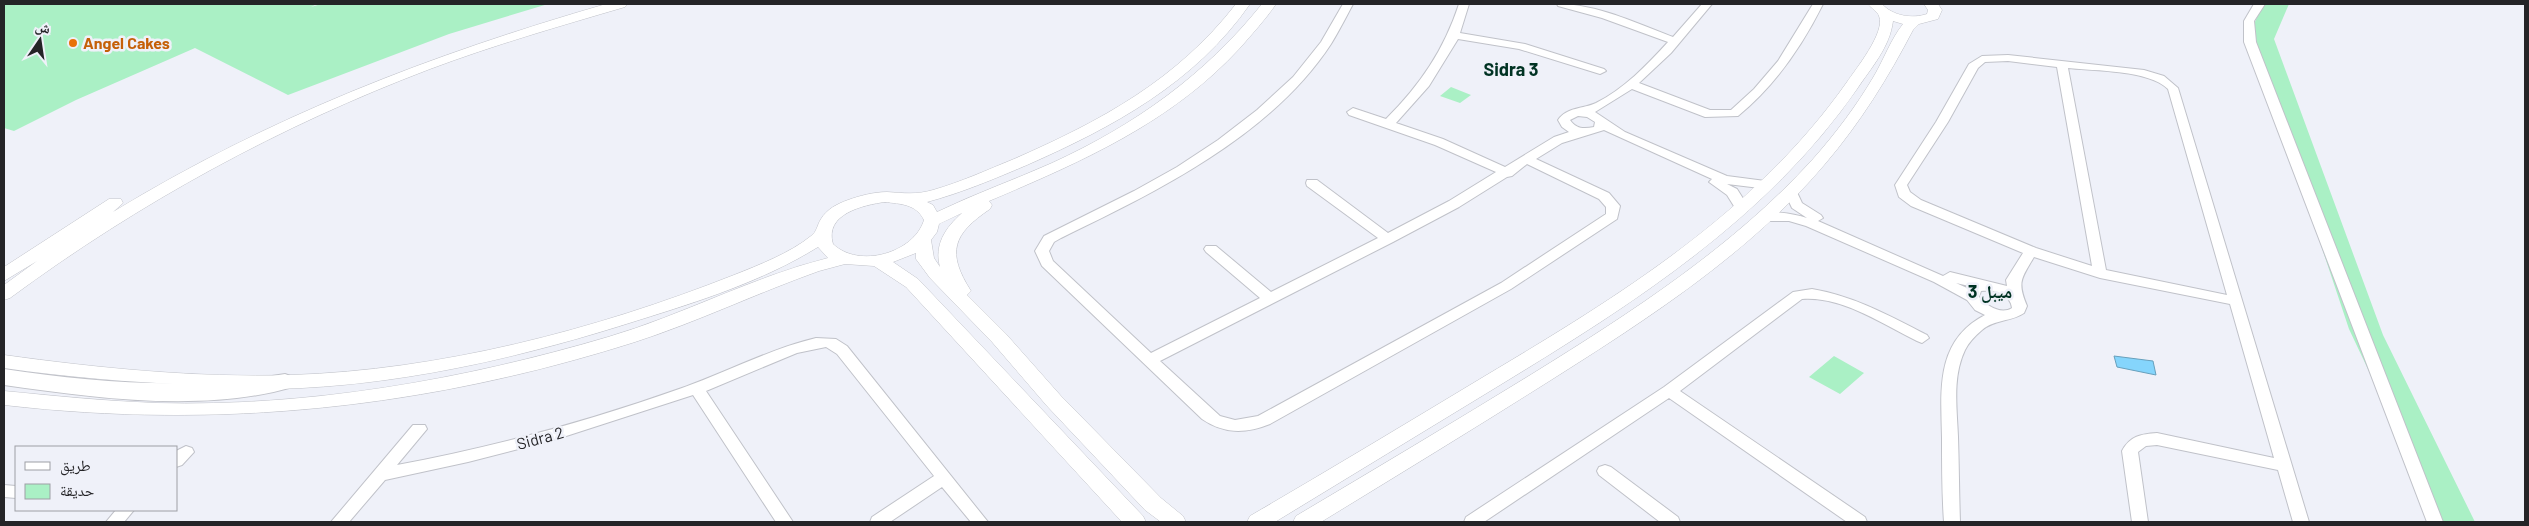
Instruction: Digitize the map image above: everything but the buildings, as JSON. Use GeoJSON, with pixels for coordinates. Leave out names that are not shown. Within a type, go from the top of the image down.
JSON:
{"type":"FeatureCollection","features":[{"type":"Feature","properties":{"kind":"main road"},"geometry":{"type":"LineString","coordinates":[[4,377],[78,387],[143,391],[236,390],[285,382]]}},
{"type":"Feature","properties":{"kind":"street"},"geometry":{"type":"LineString","coordinates":[[4,292],[12,278],[145,199],[228,153],[298,119],[426,65],[598,5],[620,4]]}},
{"type":"Feature","properties":{"kind":"street"},"geometry":{"type":"LineString","coordinates":[[844,259],[833,253],[826,246],[822,237],[825,226],[834,215],[849,205],[866,199],[885,196],[913,200],[959,188],[1046,151],[1100,125],[1162,85],[1187,65],[1215,40],[1243,4]]}},
{"type":"Feature","properties":{"kind":"street"},"geometry":{"type":"LineString","coordinates":[[933,221],[1088,152],[1170,104],[1225,56],[1268,4]]}},
{"type":"Feature","properties":{"kind":"street"},"geometry":{"type":"LineString","coordinates":[[1348,4],[1336,28],[1309,64],[1253,119],[1180,172],[1148,190],[1056,235],[1044,245],[1042,251],[1047,262],[1216,422],[1240,427],[1264,420],[1506,286],[1612,216],[1613,206],[1604,196],[1528,160]]}},
{"type":"Feature","properties":{"kind":"street"},"geometry":{"type":"LineString","coordinates":[[1389,123],[1430,77],[1454,35],[1464,4]]}},
{"type":"Feature","properties":{"kind":"street"},"geometry":{"type":"LineString","coordinates":[[1562,4],[1588,7],[1675,41]]}},
{"type":"Feature","properties":{"kind":"street"},"geometry":{"type":"LineString","coordinates":[[1558,140],[1566,124],[1564,120],[1570,114],[1583,112],[1606,104],[1675,41],[1707,4]]}},
{"type":"Feature","properties":{"kind":"street"},"geometry":{"type":"LineString","coordinates":[[1630,84],[1709,114],[1734,113],[1764,83],[1784,59],[1818,4]]}},
{"type":"Feature","properties":{"kind":"street"},"geometry":{"type":"LineString","coordinates":[[1880,9],[1915,20],[1933,16],[1935,10],[1931,4]]}},
{"type":"Feature","properties":{"kind":"street"},"geometry":{"type":"LineString","coordinates":[[2260,4],[2252,12],[2248,21],[2250,42],[2436,522]]}},
{"type":"Feature","properties":{"kind":"street"},"geometry":{"type":"LineString","coordinates":[[1258,522],[1592,320],[1678,261],[1768,185],[1806,146],[1853,86],[1886,31],[1880,9]]}},
{"type":"Feature","properties":{"kind":"street"},"geometry":{"type":"LineString","coordinates":[[1304,522],[1626,323],[1684,282],[1763,217],[1790,191],[1851,122],[1878,84],[1907,28],[1915,20]]}},
{"type":"Feature","properties":{"kind":"street"},"geometry":{"type":"LineString","coordinates":[[1454,35],[1520,46],[1600,71]]}},
{"type":"Feature","properties":{"kind":"street"},"geometry":{"type":"LineString","coordinates":[[2237,301],[2100,274],[2031,251],[1916,203],[1904,194],[1901,185],[1942,122],[1976,62],[1999,57],[2148,75],[2163,80],[2174,88],[2237,301],[2301,522]]}},
{"type":"Feature","properties":{"kind":"street"},"geometry":{"type":"LineString","coordinates":[[2062,64],[2100,274]]}},
{"type":"Feature","properties":{"kind":"street"},"geometry":{"type":"LineString","coordinates":[[1150,360],[1388,239],[1508,173],[1558,140],[1594,127],[1606,104]]}},
{"type":"Feature","properties":{"kind":"street"},"geometry":{"type":"LineString","coordinates":[[1353,112],[1439,142],[1508,173]]}},
{"type":"Feature","properties":{"kind":"street"},"geometry":{"type":"LineString","coordinates":[[1583,112],[1594,127],[1618,140],[1718,183],[1732,192],[1742,208]]}},
{"type":"Feature","properties":{"kind":"street"},"geometry":{"type":"LineString","coordinates":[[1566,124],[1594,127],[1637,142],[1731,181],[1768,185]]}},
{"type":"Feature","properties":{"kind":"street"},"geometry":{"type":"LineString","coordinates":[[970,310],[968,301],[951,276],[945,258],[951,235],[969,214],[1021,181]]}},
{"type":"Feature","properties":{"kind":"street"},"geometry":{"type":"LineString","coordinates":[[1312,184],[1388,239]]}},
{"type":"Feature","properties":{"kind":"street"},"geometry":{"type":"LineString","coordinates":[[1790,191],[1797,205],[1814,217],[1891,248],[1951,277],[2000,288],[2015,296]]}},
{"type":"Feature","properties":{"kind":"street"},"geometry":{"type":"LineString","coordinates":[[4,398],[82,407],[209,409],[298,404],[398,392],[490,374],[605,344],[696,314],[805,270],[844,259],[878,261],[904,254],[923,242],[930,232],[933,221],[927,209],[913,200]]}},
{"type":"Feature","properties":{"kind":"street"},"geometry":{"type":"LineString","coordinates":[[1763,217],[1801,220],[1846,239],[1858,250],[1876,259],[1900,268],[1923,272],[1951,284],[1974,301],[1997,314],[2010,315],[2019,310],[2020,306],[2013,286],[2015,274],[2031,251]]}},
{"type":"Feature","properties":{"kind":"street"},"geometry":{"type":"LineString","coordinates":[[4,362],[110,375],[285,382],[362,376],[440,364],[560,337],[618,321],[725,283],[788,257],[822,237]]}},
{"type":"Feature","properties":{"kind":"street"},"geometry":{"type":"LineString","coordinates":[[923,242],[925,259],[929,267],[999,338],[1054,401],[1140,490],[1175,522]]}},
{"type":"Feature","properties":{"kind":"street"},"geometry":{"type":"LineString","coordinates":[[1211,249],[1271,299]]}},
{"type":"Feature","properties":{"kind":"street"},"geometry":{"type":"LineString","coordinates":[[878,261],[912,283],[1135,522]]}},
{"type":"Feature","properties":{"kind":"street"},"geometry":{"type":"LineString","coordinates":[[1952,522],[1949,381],[1955,355],[1974,326],[1977,316],[1972,291],[2015,274]]}},
{"type":"Feature","properties":{"kind":"street"},"geometry":{"type":"LineString","coordinates":[[1472,522],[1670,391],[1791,298],[1806,293],[1833,297],[1922,338]]}},
{"type":"Feature","properties":{"kind":"street"},"geometry":{"type":"LineString","coordinates":[[1974,326],[1997,314]]}},
{"type":"Feature","properties":{"kind":"street","name":"Sidra 2"},"geometry":{"type":"LineString","coordinates":[[379,475],[544,438],[622,415],[697,389],[814,342],[836,344],[980,522]]}},
{"type":"Feature","properties":{"kind":"street"},"geometry":{"type":"LineString","coordinates":[[697,389],[785,522]]}},
{"type":"Feature","properties":{"kind":"street"},"geometry":{"type":"LineString","coordinates":[[1670,391],[1859,522]]}},
{"type":"Feature","properties":{"kind":"street"},"geometry":{"type":"LineString","coordinates":[[339,522],[419,429]]}},
{"type":"Feature","properties":{"kind":"street"},"geometry":{"type":"LineString","coordinates":[[2140,522],[2130,451],[2135,444],[2144,440],[2171,441],[2285,466]]}},
{"type":"Feature","properties":{"kind":"street"},"geometry":{"type":"LineString","coordinates":[[1605,471],[1672,522]]}},
{"type":"Feature","properties":{"kind":"street"},"geometry":{"type":"LineString","coordinates":[[878,522],[944,477]]}},
{"type":"Feature","properties":{"kind":"street"},"geometry":{"type":"LineString","coordinates":[[114,522],[125,511]]}},
{"type":"Feature","properties":{"kind":"green space"},"geometry":{"type":"Polygon","coordinates":[[[4,4],[317,4],[311,7],[321,4],[548,4],[449,34],[288,95],[195,48],[76,100],[14,131],[4,128],[4,4]]]}},
{"type":"Feature","properties":{"kind":"green space"},"geometry":{"type":"Polygon","coordinates":[[[2263,4],[2289,4],[2274,39],[2383,335],[2475,522],[2440,522],[2349,329],[2250,33],[2263,4]]]}},
{"type":"Feature","properties":{"kind":"green space"},"geometry":{"type":"Polygon","coordinates":[[[1451,87],[1471,95],[1460,103],[1440,96],[1451,87]]]}},
{"type":"Feature","properties":{"kind":"green space"},"geometry":{"type":"Polygon","coordinates":[[[1834,356],[1864,373],[1840,394],[1809,377],[1834,356]]]}},
{"type":"Feature","properties":{"kind":"water"},"geometry":{"type":"Polygon","coordinates":[[[2114,356],[2153,361],[2156,375],[2117,367],[2114,356]]]}},
{"type":"Feature","properties":{"kind":"place","name":"Angel Cakes"},"geometry":{"type":"Point","coordinates":[73,43]}},
{"type":"Feature","properties":{"kind":"district","name":"Sidra 3"},"geometry":{"type":"Point","coordinates":[1511,70]}},
{"type":"Feature","properties":{"kind":"district","name":"ميبل 3"},"geometry":{"type":"Point","coordinates":[1990,292]}}]}
